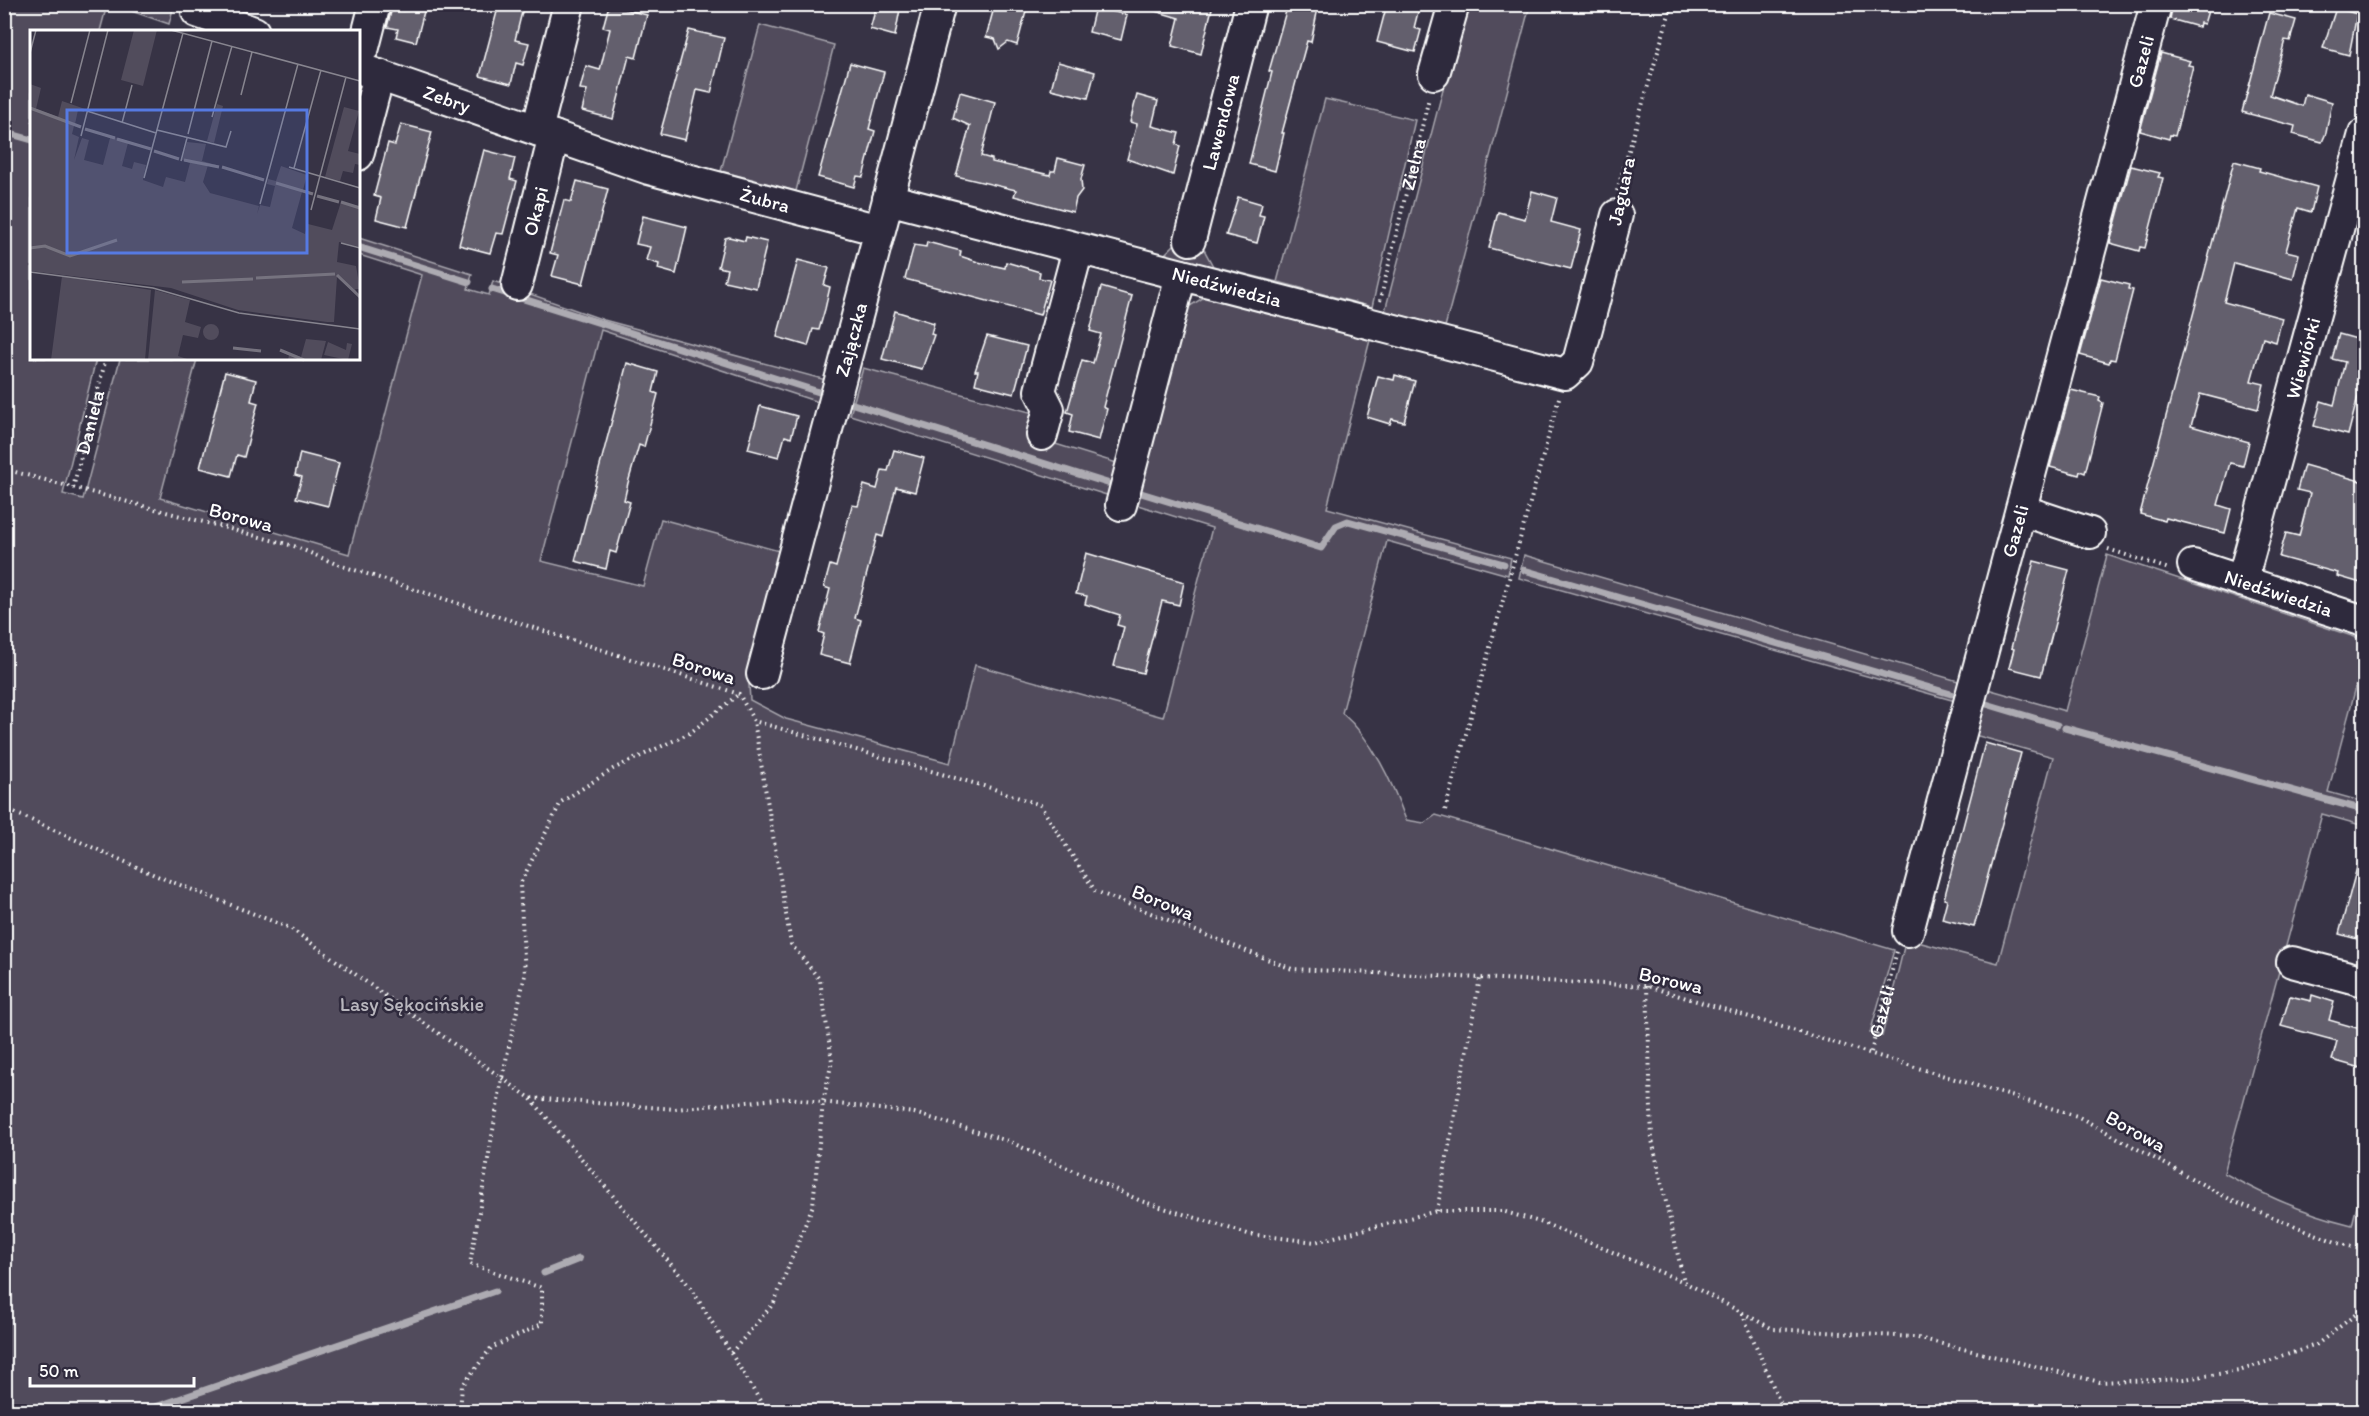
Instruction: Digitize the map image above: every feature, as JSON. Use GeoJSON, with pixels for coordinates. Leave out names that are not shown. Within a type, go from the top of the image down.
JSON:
{"type":"FeatureCollection","features":[{"type":"Feature","properties":{"kind":"street"},"geometry":{"type":"LineString","coordinates":[[360,135],[375,4]]}},
{"type":"Feature","properties":{"kind":"street"},"geometry":{"type":"LineString","coordinates":[[545,133],[569,4]]}},
{"type":"Feature","properties":{"kind":"street","name":"Zajączka"},"geometry":{"type":"LineString","coordinates":[[762,674],[940,4]]}},
{"type":"Feature","properties":{"kind":"street","name":"Lawendowa"},"geometry":{"type":"LineString","coordinates":[[1190,240],[1251,4]]}},
{"type":"Feature","properties":{"kind":"street"},"geometry":{"type":"LineString","coordinates":[[1434,74],[1454,4]]}},
{"type":"Feature","properties":{"kind":"street","name":"Gazeli"},"geometry":{"type":"LineString","coordinates":[[1908,932],[2156,4]]}},
{"type":"Feature","properties":{"kind":"street"},"geometry":{"type":"LineString","coordinates":[[196,16],[247,30]]}},
{"type":"Feature","properties":{"kind":"street","name":"Zebry"},"geometry":{"type":"LineString","coordinates":[[367,63],[545,133],[649,169]]}},
{"type":"Feature","properties":{"kind":"street","name":"Okapi"},"geometry":{"type":"LineString","coordinates":[[517,285],[545,133]]}},
{"type":"Feature","properties":{"kind":"street","name":"Wiewiórki"},"geometry":{"type":"LineString","coordinates":[[2242,581],[2364,134]]}},
{"type":"Feature","properties":{"kind":"street","name":"Żubra"},"geometry":{"type":"LineString","coordinates":[[649,169],[879,230]]}},
{"type":"Feature","properties":{"kind":"street","name":"Niedźwiedzia"},"geometry":{"type":"LineString","coordinates":[[888,199],[1565,374]]}},
{"type":"Feature","properties":{"kind":"street","name":"Jaguara"},"geometry":{"type":"LineString","coordinates":[[1565,374],[1578,362],[1617,214]]}},
{"type":"Feature","properties":{"kind":"street"},"geometry":{"type":"LineString","coordinates":[[1042,435],[1049,409],[1040,391],[1078,249]]}},
{"type":"Feature","properties":{"kind":"street"},"geometry":{"type":"LineString","coordinates":[[1121,505],[1182,275]]}},
{"type":"Feature","properties":{"kind":"street"},"geometry":{"type":"LineString","coordinates":[[2021,510],[2090,532]]}},
{"type":"Feature","properties":{"kind":"street","name":"Niedźwiedzia"},"geometry":{"type":"LineString","coordinates":[[2193,565],[2364,621]]}},
{"type":"Feature","properties":{"kind":"street"},"geometry":{"type":"LineString","coordinates":[[2292,962],[2364,981]]}},
{"type":"Feature","properties":{"kind":"path","name":"Jaguara"},"geometry":{"type":"LineString","coordinates":[[1617,214],[1614,201],[1672,4]]}},
{"type":"Feature","properties":{"kind":"path","name":"Zielna"},"geometry":{"type":"LineString","coordinates":[[1374,324],[1434,74]]}},
{"type":"Feature","properties":{"kind":"path","name":"Daniela"},"geometry":{"type":"LineString","coordinates":[[73,488],[105,360]]}},
{"type":"Feature","properties":{"kind":"path"},"geometry":{"type":"LineString","coordinates":[[1445,810],[1565,374]]}},
{"type":"Feature","properties":{"kind":"path","name":"Borowa"},"geometry":{"type":"LineString","coordinates":[[4,469],[294,546],[358,571],[739,694],[754,721],[991,788],[1040,805],[1095,891],[1292,969],[1647,986],[1872,1052],[2077,1116],[2235,1202],[2338,1243],[2364,1250]]}},
{"type":"Feature","properties":{"kind":"path"},"geometry":{"type":"LineString","coordinates":[[2090,532],[2102,547],[2175,571],[2193,565]]}},
{"type":"Feature","properties":{"kind":"path"},"geometry":{"type":"LineString","coordinates":[[460,1412],[462,1386],[491,1348],[542,1324],[542,1288],[470,1264],[502,1078],[525,975],[520,884],[561,802],[613,769],[690,733],[762,674]]}},
{"type":"Feature","properties":{"kind":"path"},"geometry":{"type":"LineString","coordinates":[[731,1353],[774,1303],[813,1205],[823,1102],[832,1061],[820,980],[791,944],[754,721]]}},
{"type":"Feature","properties":{"kind":"path"},"geometry":{"type":"LineString","coordinates":[[4,808],[157,876],[290,928],[530,1098],[691,1288],[767,1412]]}},
{"type":"Feature","properties":{"kind":"path","name":"Gazeli"},"geometry":{"type":"LineString","coordinates":[[1872,1052],[1902,930],[1908,932]]}},
{"type":"Feature","properties":{"kind":"path"},"geometry":{"type":"LineString","coordinates":[[1437,1211],[1480,978]]}},
{"type":"Feature","properties":{"kind":"path"},"geometry":{"type":"LineString","coordinates":[[1647,986],[1652,1140],[1684,1282]]}},
{"type":"Feature","properties":{"kind":"path"},"geometry":{"type":"LineString","coordinates":[[530,1098],[675,1109],[788,1098],[914,1113],[1008,1141],[1142,1201],[1248,1233],[1315,1242],[1437,1211],[1502,1211],[1543,1223],[1684,1282],[1773,1329],[1914,1337],[2100,1382],[2184,1379],[2239,1371],[2316,1345],[2364,1308]]}},
{"type":"Feature","properties":{"kind":"path"},"geometry":{"type":"LineString","coordinates":[[1742,1312],[1784,1412]]}},
{"type":"Feature","properties":{"kind":"green space","name":"Lasy Sękocińskie"},"geometry":{"type":"Polygon","coordinates":[[[5,5],[107,5],[100,30],[30,30],[30,360],[96,360],[63,494],[83,499],[120,360],[197,360],[160,498],[349,554],[422,275],[360,255],[360,238],[472,274],[468,289],[489,295],[493,281],[604,320],[826,380],[818,402],[601,330],[541,561],[643,586],[661,519],[779,551],[748,670],[750,700],[786,719],[950,763],[975,665],[1163,717],[1212,528],[1128,502],[1185,309],[1206,296],[1370,340],[1327,508],[1511,558],[1508,575],[1387,541],[1342,713],[1363,736],[1380,762],[1406,820],[1424,823],[1436,815],[1894,950],[1870,1033],[1882,1036],[1906,939],[1998,963],[2053,757],[1971,734],[1984,688],[2065,711],[2107,555],[2364,640],[2364,657],[2328,792],[2364,802],[2364,826],[2322,814],[2224,1173],[2286,1204],[2352,1225],[2364,1177],[2364,1411],[5,1412],[5,5]]]}},
{"type":"Feature","properties":{"kind":"green space"},"geometry":{"type":"Polygon","coordinates":[[[114,5],[174,5],[169,24],[114,5]]]}},
{"type":"Feature","properties":{"kind":"green space"},"geometry":{"type":"Polygon","coordinates":[[[1465,5],[1530,5],[1445,327],[1385,311],[1465,5]]]}},
{"type":"Feature","properties":{"kind":"green space"},"geometry":{"type":"Polygon","coordinates":[[[760,25],[834,45],[796,191],[721,171],[760,25]]]}},
{"type":"Feature","properties":{"kind":"green space"},"geometry":{"type":"Polygon","coordinates":[[[1325,99],[1415,120],[1372,307],[1278,282],[1275,290],[1162,263],[1164,255],[1179,240],[1202,246],[1213,266],[1277,282],[1325,99]]]}},
{"type":"Feature","properties":{"kind":"green space"},"geometry":{"type":"Polygon","coordinates":[[[863,368],[1041,415],[1036,438],[1120,464],[1113,497],[850,415],[863,368]]]}},
{"type":"Feature","properties":{"kind":"green space"},"geometry":{"type":"Polygon","coordinates":[[[1524,555],[1965,683],[1959,702],[1519,578],[1524,555]]]}},
{"type":"Feature","properties":{"kind":"building"},"geometry":{"type":"Polygon","coordinates":[[[405,4],[426,4],[416,42],[396,37],[398,29],[387,27],[392,8],[403,11],[405,4]]]}},
{"type":"Feature","properties":{"kind":"building"},"geometry":{"type":"Polygon","coordinates":[[[499,4],[524,4],[515,40],[529,43],[523,65],[516,63],[511,84],[480,76],[499,4]]]}},
{"type":"Feature","properties":{"kind":"building"},"geometry":{"type":"Polygon","coordinates":[[[877,4],[901,4],[895,36],[870,29],[877,4]]]}},
{"type":"Feature","properties":{"kind":"building"},"geometry":{"type":"Polygon","coordinates":[[[995,4],[1027,8],[1017,45],[1008,42],[999,49],[995,39],[986,37],[995,4]]]}},
{"type":"Feature","properties":{"kind":"building"},"geometry":{"type":"Polygon","coordinates":[[[1149,4],[1213,4],[1201,54],[1172,46],[1179,18],[1148,9],[1149,4]]]}},
{"type":"Feature","properties":{"kind":"building"},"geometry":{"type":"Polygon","coordinates":[[[1288,4],[1318,8],[1311,42],[1307,41],[1282,133],[1284,133],[1275,171],[1249,164],[1272,72],[1269,71],[1288,4]]]}},
{"type":"Feature","properties":{"kind":"building"},"geometry":{"type":"Polygon","coordinates":[[[1387,4],[1420,4],[1414,28],[1421,30],[1415,52],[1377,42],[1387,4]]]}},
{"type":"Feature","properties":{"kind":"building"},"geometry":{"type":"Polygon","coordinates":[[[2173,4],[2210,4],[2204,24],[2200,23],[2199,27],[2170,19],[2173,4]]]}},
{"type":"Feature","properties":{"kind":"building"},"geometry":{"type":"Polygon","coordinates":[[[609,5],[647,15],[636,58],[629,56],[613,119],[582,111],[587,90],[580,89],[586,66],[600,70],[610,29],[603,27],[609,5]]]}},
{"type":"Feature","properties":{"kind":"building"},"geometry":{"type":"Polygon","coordinates":[[[1095,7],[1127,15],[1121,40],[1089,32],[1095,7]]]}},
{"type":"Feature","properties":{"kind":"building"},"geometry":{"type":"Polygon","coordinates":[[[2336,8],[2357,14],[2349,55],[2323,48],[2336,8]]]}},
{"type":"Feature","properties":{"kind":"building"},"geometry":{"type":"Polygon","coordinates":[[[2269,13],[2296,20],[2290,41],[2285,40],[2270,95],[2302,106],[2305,94],[2332,102],[2322,142],[2293,134],[2295,126],[2242,112],[2269,13]]]}},
{"type":"Feature","properties":{"kind":"building"},"geometry":{"type":"Polygon","coordinates":[[[689,30],[724,38],[711,93],[697,90],[685,140],[660,134],[689,30]]]}},
{"type":"Feature","properties":{"kind":"building"},"geometry":{"type":"Polygon","coordinates":[[[2161,53],[2190,61],[2188,65],[2193,66],[2175,136],[2170,135],[2169,139],[2140,131],[2161,53]]]}},
{"type":"Feature","properties":{"kind":"building"},"geometry":{"type":"Polygon","coordinates":[[[1058,62],[1095,72],[1088,98],[1051,89],[1058,62]]]}},
{"type":"Feature","properties":{"kind":"building"},"geometry":{"type":"Polygon","coordinates":[[[850,63],[884,72],[869,129],[875,131],[863,177],[857,176],[854,187],[818,177],[850,63]]]}},
{"type":"Feature","properties":{"kind":"building"},"geometry":{"type":"Polygon","coordinates":[[[960,92],[995,102],[981,156],[992,159],[992,162],[1050,175],[1051,171],[1055,171],[1058,158],[1085,165],[1081,179],[1082,190],[1076,198],[1073,212],[1014,196],[1016,190],[956,176],[970,126],[953,118],[960,92]]]}},
{"type":"Feature","properties":{"kind":"building"},"geometry":{"type":"Polygon","coordinates":[[[1137,95],[1158,101],[1152,126],[1179,133],[1176,144],[1180,146],[1173,175],[1127,159],[1137,124],[1130,122],[1137,95]]]}},
{"type":"Feature","properties":{"kind":"building"},"geometry":{"type":"Polygon","coordinates":[[[401,124],[432,132],[407,227],[376,219],[381,198],[374,196],[388,143],[395,145],[401,124]]]}},
{"type":"Feature","properties":{"kind":"building"},"geometry":{"type":"Polygon","coordinates":[[[484,150],[515,158],[510,179],[517,181],[503,234],[496,233],[490,253],[459,245],[484,150]]]}},
{"type":"Feature","properties":{"kind":"building"},"geometry":{"type":"Polygon","coordinates":[[[2234,161],[2260,168],[2259,171],[2317,187],[2311,212],[2298,208],[2286,251],[2299,254],[2293,279],[2234,263],[2224,302],[2282,318],[2276,342],[2263,338],[2251,381],[2264,384],[2258,409],[2200,394],[2191,426],[2249,442],[2243,466],[2230,463],[2218,505],[2231,509],[2225,533],[2140,514],[2234,161]]]}},
{"type":"Feature","properties":{"kind":"building"},"geometry":{"type":"Polygon","coordinates":[[[2131,166],[2160,173],[2158,177],[2163,178],[2145,248],[2140,247],[2139,251],[2110,243],[2131,166]]]}},
{"type":"Feature","properties":{"kind":"building"},"geometry":{"type":"Polygon","coordinates":[[[577,181],[608,189],[583,284],[552,276],[558,255],[550,253],[564,200],[571,202],[577,181]]]}},
{"type":"Feature","properties":{"kind":"building"},"geometry":{"type":"Polygon","coordinates":[[[1532,191],[1557,198],[1551,222],[1581,230],[1571,269],[1489,248],[1498,212],[1525,219],[1532,191]]]}},
{"type":"Feature","properties":{"kind":"building"},"geometry":{"type":"Polygon","coordinates":[[[1238,197],[1262,204],[1259,215],[1264,216],[1257,243],[1226,235],[1238,197]]]}},
{"type":"Feature","properties":{"kind":"building"},"geometry":{"type":"Polygon","coordinates":[[[643,216],[687,227],[676,274],[658,269],[659,264],[646,260],[650,247],[636,244],[643,216]]]}},
{"type":"Feature","properties":{"kind":"building"},"geometry":{"type":"Polygon","coordinates":[[[746,237],[767,242],[756,288],[724,281],[727,269],[718,267],[725,238],[745,241],[746,237]]]}},
{"type":"Feature","properties":{"kind":"building"},"geometry":{"type":"Polygon","coordinates":[[[927,242],[961,251],[960,256],[978,262],[1005,268],[1006,262],[1040,272],[1039,278],[1050,280],[1040,315],[905,279],[914,245],[926,247],[927,242]]]}},
{"type":"Feature","properties":{"kind":"building"},"geometry":{"type":"Polygon","coordinates":[[[798,260],[829,268],[824,285],[830,287],[825,309],[819,330],[813,329],[808,346],[777,337],[798,260]]]}},
{"type":"Feature","properties":{"kind":"building"},"geometry":{"type":"Polygon","coordinates":[[[2101,278],[2129,285],[2128,289],[2133,290],[2115,360],[2110,359],[2109,363],[2080,355],[2101,278]]]}},
{"type":"Feature","properties":{"kind":"building"},"geometry":{"type":"Polygon","coordinates":[[[1101,287],[1132,296],[1103,407],[1107,409],[1099,440],[1069,432],[1073,414],[1067,412],[1082,360],[1093,363],[1101,334],[1090,331],[1101,287]]]}},
{"type":"Feature","properties":{"kind":"building"},"geometry":{"type":"Polygon","coordinates":[[[895,311],[934,323],[931,334],[934,335],[922,369],[882,359],[895,311]]]}},
{"type":"Feature","properties":{"kind":"building"},"geometry":{"type":"Polygon","coordinates":[[[2339,334],[2364,341],[2364,373],[2348,435],[2314,426],[2321,401],[2334,405],[2345,362],[2332,359],[2339,334]]]}},
{"type":"Feature","properties":{"kind":"building"},"geometry":{"type":"Polygon","coordinates":[[[987,336],[1027,346],[1014,394],[975,384],[978,371],[975,371],[987,336]]]}},
{"type":"Feature","properties":{"kind":"building"},"geometry":{"type":"Polygon","coordinates":[[[627,363],[658,372],[653,392],[658,394],[644,447],[639,445],[628,483],[624,500],[630,502],[616,553],[610,551],[606,569],[575,561],[627,363]]]}},
{"type":"Feature","properties":{"kind":"building"},"geometry":{"type":"Polygon","coordinates":[[[225,372],[256,380],[251,401],[258,403],[244,457],[237,455],[231,476],[200,468],[225,372]]]}},
{"type":"Feature","properties":{"kind":"building"},"geometry":{"type":"Polygon","coordinates":[[[1395,375],[1415,381],[1404,422],[1392,419],[1390,424],[1367,417],[1378,376],[1394,380],[1395,375]]]}},
{"type":"Feature","properties":{"kind":"building"},"geometry":{"type":"Polygon","coordinates":[[[2071,390],[2100,397],[2099,401],[2103,403],[2085,473],[2080,471],[2079,475],[2050,467],[2071,390]]]}},
{"type":"Feature","properties":{"kind":"building"},"geometry":{"type":"Polygon","coordinates":[[[760,406],[797,416],[791,438],[785,436],[779,457],[748,449],[760,406]]]}},
{"type":"Feature","properties":{"kind":"building"},"geometry":{"type":"Polygon","coordinates":[[[894,450],[924,458],[915,492],[896,487],[883,537],[877,535],[855,618],[861,620],[850,663],[819,655],[824,634],[819,632],[830,589],[824,587],[830,565],[836,567],[852,505],[858,506],[864,485],[877,489],[882,470],[888,471],[894,450]]]}},
{"type":"Feature","properties":{"kind":"building"},"geometry":{"type":"Polygon","coordinates":[[[300,453],[339,463],[328,506],[296,498],[302,477],[295,475],[300,453]]]}},
{"type":"Feature","properties":{"kind":"building"},"geometry":{"type":"Polygon","coordinates":[[[2304,465],[2364,482],[2364,584],[2337,576],[2338,573],[2279,557],[2286,533],[2299,536],[2310,493],[2297,490],[2304,465]]]}},
{"type":"Feature","properties":{"kind":"building"},"geometry":{"type":"Polygon","coordinates":[[[1086,553],[1184,582],[1179,605],[1162,601],[1143,673],[1114,666],[1124,627],[1117,625],[1120,615],[1085,604],[1087,596],[1076,594],[1086,553]]]}},
{"type":"Feature","properties":{"kind":"building"},"geometry":{"type":"Polygon","coordinates":[[[2034,561],[2069,570],[2041,676],[2009,668],[2014,649],[2011,648],[2034,561]]]}},
{"type":"Feature","properties":{"kind":"building"},"geometry":{"type":"Polygon","coordinates":[[[1985,743],[2021,753],[1974,927],[1942,919],[1947,900],[1944,899],[1985,743]]]}},
{"type":"Feature","properties":{"kind":"building"},"geometry":{"type":"Polygon","coordinates":[[[2359,860],[2364,860],[2364,941],[2339,934],[2359,860]]]}},
{"type":"Feature","properties":{"kind":"building"},"geometry":{"type":"Polygon","coordinates":[[[2312,995],[2334,1002],[2329,1020],[2364,1030],[2364,1069],[2332,1060],[2337,1041],[2281,1026],[2290,996],[2311,1001],[2312,995]]]}},
{"type":"Feature","properties":{"kind":"waterway"},"geometry":{"type":"LineString","coordinates":[[4,132],[30,139]]}},
{"type":"Feature","properties":{"kind":"waterway"},"geometry":{"type":"LineString","coordinates":[[360,248],[469,282]]}},
{"type":"Feature","properties":{"kind":"waterway"},"geometry":{"type":"LineString","coordinates":[[492,289],[822,393]]}},
{"type":"Feature","properties":{"kind":"waterway"},"geometry":{"type":"LineString","coordinates":[[850,403],[1107,483]]}},
{"type":"Feature","properties":{"kind":"waterway"},"geometry":{"type":"LineString","coordinates":[[1141,493],[1321,548],[1336,526],[1348,521],[1504,564]]}},
{"type":"Feature","properties":{"kind":"waterway"},"geometry":{"type":"LineString","coordinates":[[1524,570],[1951,694]]}},
{"type":"Feature","properties":{"kind":"waterway"},"geometry":{"type":"LineString","coordinates":[[1983,703],[2057,725]]}},
{"type":"Feature","properties":{"kind":"waterway"},"geometry":{"type":"LineString","coordinates":[[2065,728],[2364,810]]}},
{"type":"Feature","properties":{"kind":"waterway"},"geometry":{"type":"LineString","coordinates":[[544,1273],[579,1259]]}},
{"type":"Feature","properties":{"kind":"waterway"},"geometry":{"type":"LineString","coordinates":[[141,1412],[495,1291]]}}]}
